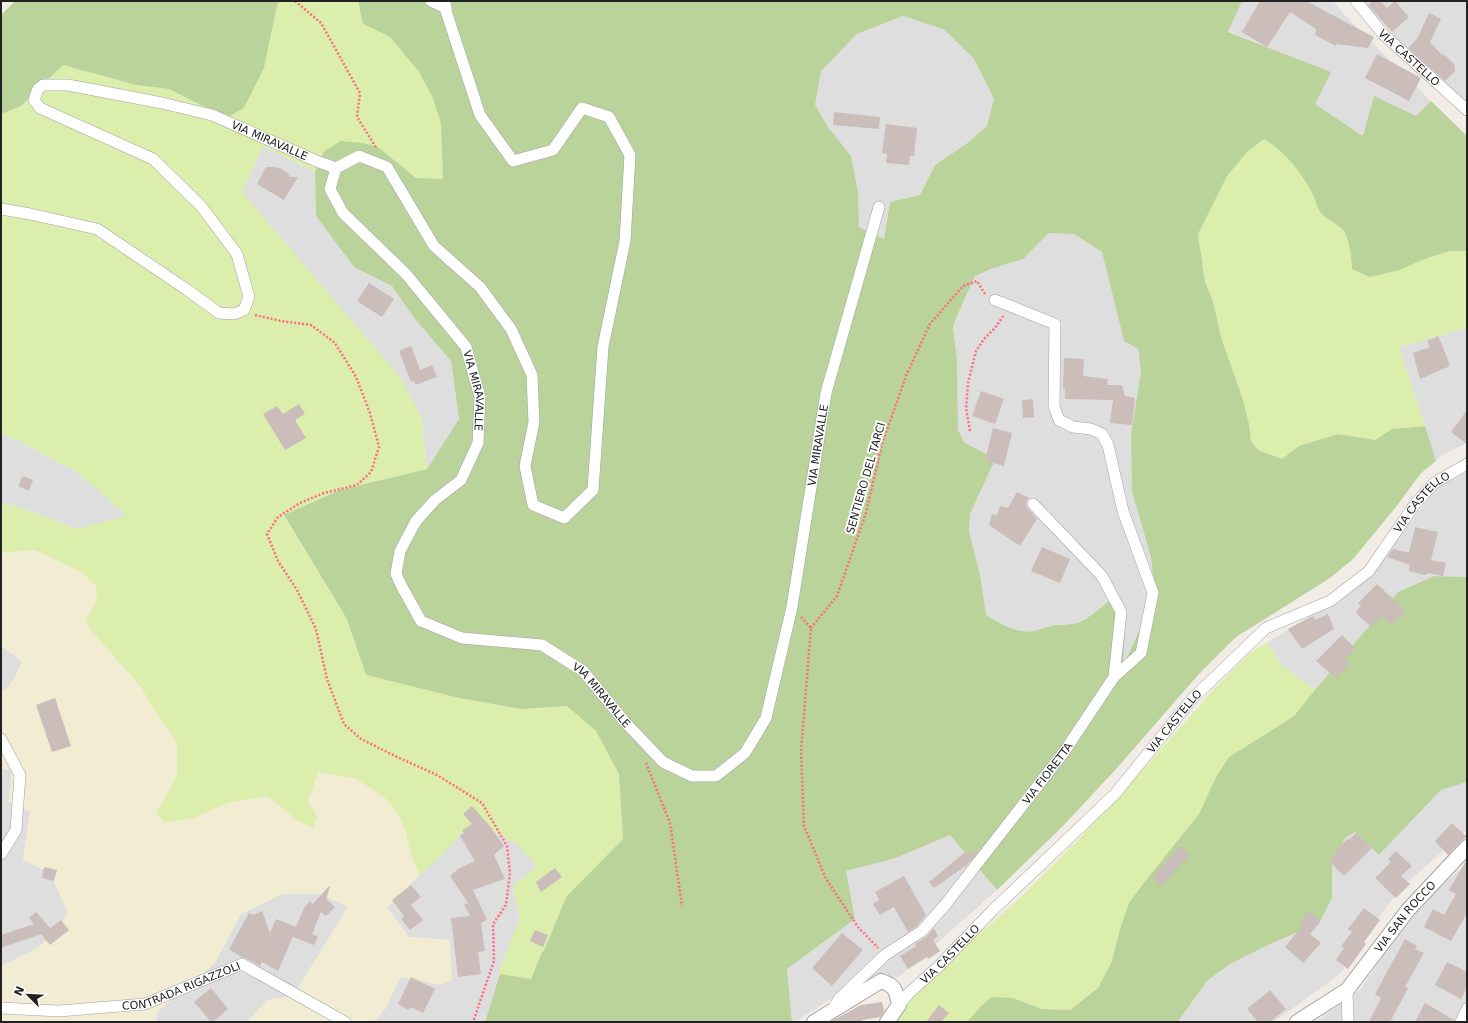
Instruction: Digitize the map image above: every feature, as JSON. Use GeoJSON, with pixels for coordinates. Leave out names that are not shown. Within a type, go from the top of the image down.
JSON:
{"type":"FeatureCollection","features":[{"type":"Feature","properties":{"kind":"street"},"geometry":{"type":"LineString","coordinates":[[336,168],[359,156],[387,167],[434,246],[480,287],[511,329],[532,375],[534,422],[525,466],[533,505],[564,518],[593,490],[603,347],[625,241],[630,155],[609,117],[582,108],[553,150],[513,161],[480,115],[445,4],[431,1]]}},
{"type":"Feature","properties":{"kind":"street","name":"VIA CASTELLO"},"geometry":{"type":"LineString","coordinates":[[1356,1],[1383,34],[1467,110]]}},
{"type":"Feature","properties":{"kind":"street","name":"VIA MIRAVALLE"},"geometry":{"type":"LineString","coordinates":[[244,310],[249,297],[237,254],[202,206],[153,159],[40,108],[34,100],[38,89],[43,85],[68,85],[162,103],[212,115],[336,168],[330,189],[343,213],[406,274],[466,347],[480,397],[478,443],[461,480],[435,500],[416,521],[400,551],[396,574],[421,621],[462,638],[542,645],[583,671],[625,722],[663,762],[692,776],[716,776],[745,754],[766,718],[792,607],[826,393],[879,207]]}},
{"type":"Feature","properties":{"kind":"street"},"geometry":{"type":"LineString","coordinates":[[1,209],[97,229],[186,289],[218,313],[234,314],[244,310]]}},
{"type":"Feature","properties":{"kind":"street"},"geometry":{"type":"LineString","coordinates":[[995,300],[1056,324],[1054,406],[1060,420],[1073,427],[1091,429],[1102,434],[1108,445],[1123,511],[1153,593],[1141,653],[1114,677]]}},
{"type":"Feature","properties":{"kind":"street","name":"VIA CASTELLO"},"geometry":{"type":"LineString","coordinates":[[898,1005],[939,966],[993,910],[1115,794],[1192,699],[1266,628],[1330,601],[1369,571],[1415,504],[1434,483],[1467,464]]}},
{"type":"Feature","properties":{"kind":"street","name":"VIA FIORETTA"},"geometry":{"type":"LineString","coordinates":[[832,1011],[839,999],[885,955],[922,931],[945,905],[1064,752],[1114,677],[1121,612],[1102,576],[1033,504]]}},
{"type":"Feature","properties":{"kind":"street"},"geometry":{"type":"LineString","coordinates":[[1,739],[20,775],[16,830],[1,854]]}},
{"type":"Feature","properties":{"kind":"street","name":"VIA SAN ROCCO"},"geometry":{"type":"LineString","coordinates":[[1297,1022],[1347,990],[1408,910],[1467,847]]}},
{"type":"Feature","properties":{"kind":"street","name":"CONTRADA RIGAZZOLI"},"geometry":{"type":"LineString","coordinates":[[1,1008],[59,1011],[145,1004],[242,964],[345,1022]]}},
{"type":"Feature","properties":{"kind":"street"},"geometry":{"type":"LineString","coordinates":[[814,1022],[881,981],[890,984],[896,991],[898,1005],[887,1022]]}},
{"type":"Feature","properties":{"kind":"street"},"geometry":{"type":"LineString","coordinates":[[1347,990],[1348,1022]]}},
{"type":"Feature","properties":{"kind":"street"},"geometry":{"type":"LineString","coordinates":[[1461,1022],[1467,1009]]}},
{"type":"Feature","properties":{"kind":"path"},"geometry":{"type":"LineString","coordinates":[[295,1],[321,23],[350,74],[360,93],[357,117],[387,167]]}},
{"type":"Feature","properties":{"kind":"path","name":"SENTIERO DEL TARCI"},"geometry":{"type":"LineString","coordinates":[[811,628],[837,596],[866,513],[882,444],[906,376],[930,324],[963,286],[977,281],[987,296],[995,300]]}},
{"type":"Feature","properties":{"kind":"path"},"geometry":{"type":"LineString","coordinates":[[244,310],[254,315],[281,321],[312,325],[335,343],[356,378],[370,413],[379,447],[371,472],[357,485],[324,493],[300,503],[278,517],[268,534],[278,560],[297,590],[316,629],[327,679],[344,724],[361,739],[437,775],[482,803],[507,846],[510,873],[506,905],[493,924],[494,961],[473,1022]]}},
{"type":"Feature","properties":{"kind":"path"},"geometry":{"type":"LineString","coordinates":[[970,431],[966,408],[968,383],[976,351],[1005,313]]}},
{"type":"Feature","properties":{"kind":"path"},"geometry":{"type":"LineString","coordinates":[[792,607],[811,628],[801,751],[804,826],[826,879],[858,927],[885,955]]}},
{"type":"Feature","properties":{"kind":"path"},"geometry":{"type":"LineString","coordinates":[[646,762],[670,823],[682,906]]}},
{"type":"Feature","properties":{"kind":"shaded area"},"geometry":{"type":"Polygon","coordinates":[[[1242,1],[1333,1],[1352,23],[1431,101],[1416,116],[1364,136],[1315,104],[1330,72],[1228,31],[1242,1]]]}},
{"type":"Feature","properties":{"kind":"shaded area"},"geometry":{"type":"Polygon","coordinates":[[[1361,1],[1467,1],[1467,107],[1424,66],[1361,1]]]}},
{"type":"Feature","properties":{"kind":"shaded area"},"geometry":{"type":"Polygon","coordinates":[[[903,16],[945,30],[974,59],[994,99],[987,126],[966,144],[935,165],[920,195],[890,202],[884,239],[859,227],[858,192],[828,127],[814,105],[821,71],[857,34],[903,16]]]}},
{"type":"Feature","properties":{"kind":"shaded area"},"geometry":{"type":"Polygon","coordinates":[[[263,146],[315,172],[316,216],[354,267],[392,286],[414,318],[451,361],[459,419],[427,469],[421,417],[241,192],[263,146]]]}},
{"type":"Feature","properties":{"kind":"shaded area"},"geometry":{"type":"Polygon","coordinates":[[[1049,233],[1074,234],[1102,252],[1124,341],[1138,349],[1141,372],[1131,434],[1132,492],[1151,557],[1155,597],[1122,666],[1109,601],[1088,617],[1074,624],[1061,624],[1044,627],[1033,631],[1023,631],[1008,627],[986,616],[980,575],[969,531],[970,514],[993,464],[988,455],[964,442],[958,430],[957,360],[953,327],[975,276],[990,269],[1023,259],[1049,233]]]}},
{"type":"Feature","properties":{"kind":"shaded area"},"geometry":{"type":"Polygon","coordinates":[[[1467,328],[1467,443],[1442,455],[1436,461],[1399,347],[1467,328]]]}},
{"type":"Feature","properties":{"kind":"shaded area"},"geometry":{"type":"Polygon","coordinates":[[[1,434],[20,441],[78,473],[128,516],[77,529],[1,502],[1,434]]]}},
{"type":"Feature","properties":{"kind":"shaded area"},"geometry":{"type":"Polygon","coordinates":[[[1467,466],[1467,577],[1434,576],[1398,592],[1315,690],[1279,663],[1268,642],[1342,596],[1367,573],[1412,520],[1437,487],[1467,466]]]}},
{"type":"Feature","properties":{"kind":"shaded area"},"geometry":{"type":"Polygon","coordinates":[[[35,550],[79,571],[96,585],[97,602],[86,619],[89,628],[141,687],[152,706],[177,742],[177,776],[156,813],[197,817],[227,803],[268,796],[295,819],[318,817],[308,802],[318,772],[357,779],[385,798],[399,815],[406,833],[411,855],[420,875],[387,908],[409,937],[450,940],[452,980],[441,985],[400,977],[386,1008],[373,1022],[247,1022],[267,1000],[293,996],[348,907],[321,894],[282,894],[241,914],[214,964],[158,1011],[156,1022],[1,1022],[1,966],[34,950],[47,940],[68,913],[50,873],[23,860],[30,812],[8,801],[12,770],[1,769],[1,693],[11,684],[22,662],[1,645],[1,553],[35,550]]]}},
{"type":"Feature","properties":{"kind":"shaded area"},"geometry":{"type":"Polygon","coordinates":[[[1,645],[22,662],[11,684],[1,693],[1,645]]]}},
{"type":"Feature","properties":{"kind":"shaded area"},"geometry":{"type":"Polygon","coordinates":[[[1,769],[12,770],[30,812],[23,860],[50,873],[68,913],[47,940],[34,950],[1,966],[1,769]]]}},
{"type":"Feature","properties":{"kind":"shaded area"},"geometry":{"type":"Polygon","coordinates":[[[1467,782],[1467,830],[1411,879],[1389,903],[1341,973],[1274,1022],[1180,1022],[1179,1020],[1207,981],[1230,964],[1300,931],[1332,898],[1332,865],[1345,838],[1354,832],[1379,855],[1441,790],[1467,782]]]}},
{"type":"Feature","properties":{"kind":"shaded area"},"geometry":{"type":"Polygon","coordinates":[[[484,827],[518,845],[537,866],[513,886],[520,918],[499,973],[500,975],[485,1022],[373,1022],[386,1008],[400,977],[441,985],[449,940],[409,937],[387,908],[412,882],[455,842],[459,833],[484,827]]]}},
{"type":"Feature","properties":{"kind":"shaded area"},"geometry":{"type":"Polygon","coordinates":[[[950,835],[997,890],[901,975],[879,988],[864,983],[858,985],[832,998],[795,1022],[792,1022],[787,969],[855,919],[846,871],[896,858],[950,835]]]}},
{"type":"Feature","properties":{"kind":"shaded area"},"geometry":{"type":"Polygon","coordinates":[[[1467,863],[1467,1022],[1316,1022],[1360,990],[1408,919],[1428,898],[1467,863]]]}},
{"type":"Feature","properties":{"kind":"shaded area"},"geometry":{"type":"Polygon","coordinates":[[[282,894],[321,894],[348,907],[293,996],[267,1000],[247,1022],[156,1022],[158,1011],[214,964],[241,914],[282,894]]]}},
{"type":"Feature","properties":{"kind":"green space"},"geometry":{"type":"Polygon","coordinates":[[[15,1],[279,1],[264,68],[244,108],[230,116],[203,106],[169,89],[136,85],[63,65],[21,106],[1,114],[1,15],[15,1]]]}},
{"type":"Feature","properties":{"kind":"green space"},"geometry":{"type":"Polygon","coordinates":[[[279,1],[358,1],[363,24],[390,37],[419,72],[433,98],[441,124],[443,180],[416,178],[378,147],[324,151],[315,172],[263,146],[242,192],[401,378],[421,417],[427,469],[340,490],[284,516],[347,619],[366,675],[459,698],[522,709],[567,706],[596,731],[619,774],[623,839],[566,897],[531,979],[498,974],[520,918],[513,886],[537,866],[518,845],[484,827],[459,833],[455,842],[420,875],[411,855],[406,833],[399,815],[385,798],[357,779],[318,772],[308,802],[318,817],[313,828],[295,819],[268,796],[227,803],[196,817],[165,823],[156,813],[177,776],[177,742],[152,706],[141,687],[89,628],[86,619],[97,602],[96,585],[79,571],[35,550],[1,553],[1,502],[77,529],[127,516],[78,473],[20,441],[1,434],[1,114],[21,106],[63,65],[136,85],[169,89],[203,106],[244,108],[264,68],[279,1]]]}},
{"type":"Feature","properties":{"kind":"green space"},"geometry":{"type":"Polygon","coordinates":[[[358,1],[1242,1],[1228,32],[1331,72],[1315,104],[1363,136],[1374,96],[1416,116],[1431,101],[1467,136],[1467,251],[1450,251],[1427,258],[1399,270],[1370,277],[1352,269],[1350,248],[1345,233],[1341,228],[1321,213],[1302,175],[1285,155],[1272,144],[1264,139],[1247,152],[1227,176],[1198,234],[1205,282],[1213,301],[1221,337],[1243,400],[1249,424],[1251,441],[1258,450],[1282,459],[1299,446],[1338,434],[1375,440],[1392,429],[1425,426],[1436,461],[1421,473],[1396,507],[1353,559],[1330,578],[1236,637],[1198,675],[1117,768],[1063,826],[997,890],[950,835],[896,858],[846,871],[855,919],[787,969],[792,1022],[485,1022],[500,974],[531,979],[566,897],[623,839],[619,774],[596,731],[567,706],[522,709],[459,698],[366,675],[347,619],[284,515],[340,490],[427,469],[459,419],[451,361],[414,318],[392,286],[354,267],[316,216],[315,172],[324,151],[341,141],[363,143],[378,147],[416,178],[443,179],[441,124],[433,98],[419,72],[390,37],[363,24],[358,1]],[[903,16],[857,34],[821,71],[815,105],[828,127],[851,156],[858,192],[859,227],[884,239],[890,202],[920,195],[935,165],[966,144],[987,126],[994,99],[974,59],[945,30],[903,16]],[[1049,233],[1023,259],[991,269],[975,276],[953,327],[957,360],[958,430],[964,442],[988,455],[993,464],[970,514],[969,531],[980,575],[986,615],[1002,624],[1027,632],[1054,625],[1077,623],[1092,615],[1109,601],[1126,609],[1123,665],[1155,597],[1151,557],[1132,492],[1131,434],[1141,372],[1138,349],[1124,341],[1102,252],[1074,234],[1049,233]]]}},
{"type":"Feature","properties":{"kind":"green space"},"geometry":{"type":"Polygon","coordinates":[[[1264,139],[1285,155],[1296,168],[1312,193],[1321,213],[1343,230],[1349,243],[1353,269],[1427,258],[1450,251],[1467,251],[1467,328],[1399,347],[1425,426],[1392,429],[1375,440],[1338,434],[1299,446],[1282,459],[1258,450],[1251,441],[1249,424],[1243,400],[1221,337],[1213,301],[1205,282],[1198,234],[1227,176],[1247,152],[1264,139]]]}},
{"type":"Feature","properties":{"kind":"green space"},"geometry":{"type":"Polygon","coordinates":[[[1434,576],[1467,577],[1467,782],[1441,790],[1379,855],[1355,832],[1345,838],[1332,865],[1332,898],[1321,920],[1230,964],[1207,981],[1179,1020],[1180,1022],[967,1022],[979,1008],[992,997],[1013,998],[1042,1009],[1070,1010],[1098,988],[1112,961],[1120,929],[1129,903],[1199,814],[1216,777],[1229,757],[1294,716],[1398,592],[1434,576]]]}},
{"type":"Feature","properties":{"kind":"green space"},"geometry":{"type":"Polygon","coordinates":[[[1268,642],[1279,663],[1315,690],[1294,716],[1229,757],[1216,777],[1199,814],[1146,880],[1120,929],[1112,961],[1098,988],[1070,1010],[1042,1009],[1013,998],[979,1008],[967,1022],[878,1022],[883,1010],[913,992],[1018,900],[1078,840],[1132,782],[1214,689],[1250,653],[1268,642]]]}},
{"type":"Feature","properties":{"kind":"building"},"geometry":{"type":"Polygon","coordinates":[[[1260,1],[1306,1],[1374,37],[1368,48],[1336,44],[1336,46],[1315,35],[1316,29],[1290,12],[1267,47],[1242,32],[1260,1]]]}},
{"type":"Feature","properties":{"kind":"building"},"geometry":{"type":"Polygon","coordinates":[[[1373,1],[1380,1],[1387,8],[1395,1],[1409,17],[1392,32],[1368,5],[1373,1]]]}},
{"type":"Feature","properties":{"kind":"building"},"geometry":{"type":"Polygon","coordinates":[[[1429,13],[1441,19],[1430,42],[1441,54],[1446,56],[1454,64],[1455,71],[1445,81],[1408,48],[1417,39],[1429,13]]]}},
{"type":"Feature","properties":{"kind":"building"},"geometry":{"type":"Polygon","coordinates":[[[1377,54],[1421,78],[1409,101],[1365,78],[1377,54]]]}},
{"type":"Feature","properties":{"kind":"building"},"geometry":{"type":"Polygon","coordinates":[[[834,112],[880,117],[879,129],[833,125],[834,112]]]}},
{"type":"Feature","properties":{"kind":"building"},"geometry":{"type":"Polygon","coordinates":[[[886,124],[917,128],[914,156],[910,156],[909,165],[886,163],[887,154],[882,153],[886,124]]]}},
{"type":"Feature","properties":{"kind":"building"},"geometry":{"type":"Polygon","coordinates":[[[266,167],[280,168],[288,173],[290,177],[298,177],[284,200],[257,184],[266,167]]]}},
{"type":"Feature","properties":{"kind":"building"},"geometry":{"type":"Polygon","coordinates":[[[369,283],[394,299],[382,317],[357,301],[369,283]]]}},
{"type":"Feature","properties":{"kind":"building"},"geometry":{"type":"Polygon","coordinates":[[[1438,336],[1450,366],[1420,379],[1413,353],[1430,347],[1427,341],[1438,336]]]}},
{"type":"Feature","properties":{"kind":"building"},"geometry":{"type":"Polygon","coordinates":[[[411,346],[420,370],[432,365],[437,377],[415,385],[414,381],[411,382],[399,351],[411,346]]]}},
{"type":"Feature","properties":{"kind":"building"},"geometry":{"type":"Polygon","coordinates":[[[1064,358],[1084,359],[1083,376],[1108,379],[1107,385],[1122,385],[1125,396],[1135,398],[1132,425],[1110,423],[1113,400],[1065,399],[1065,389],[1063,389],[1064,358]]]}},
{"type":"Feature","properties":{"kind":"building"},"geometry":{"type":"Polygon","coordinates":[[[981,391],[1004,399],[995,424],[972,416],[981,391]]]}},
{"type":"Feature","properties":{"kind":"building"},"geometry":{"type":"Polygon","coordinates":[[[1033,399],[1034,417],[1023,418],[1022,400],[1033,399]]]}},
{"type":"Feature","properties":{"kind":"building"},"geometry":{"type":"Polygon","coordinates":[[[299,404],[305,414],[295,420],[306,438],[285,450],[263,414],[277,406],[283,414],[299,404]]]}},
{"type":"Feature","properties":{"kind":"building"},"geometry":{"type":"Polygon","coordinates":[[[1467,410],[1467,444],[1451,432],[1467,410]]]}},
{"type":"Feature","properties":{"kind":"building"},"geometry":{"type":"Polygon","coordinates":[[[993,428],[1012,433],[1004,466],[985,461],[993,428]]]}},
{"type":"Feature","properties":{"kind":"building"},"geometry":{"type":"Polygon","coordinates":[[[23,476],[33,480],[29,491],[18,486],[23,476]]]}},
{"type":"Feature","properties":{"kind":"building"},"geometry":{"type":"Polygon","coordinates":[[[1017,492],[1029,498],[1026,502],[1026,506],[1037,519],[1020,546],[989,525],[992,514],[997,515],[1000,506],[1008,508],[1017,492]]]}},
{"type":"Feature","properties":{"kind":"building"},"geometry":{"type":"Polygon","coordinates":[[[1415,527],[1438,532],[1431,560],[1446,563],[1443,576],[1428,573],[1426,575],[1409,571],[1410,565],[1387,557],[1393,549],[1409,553],[1415,527]]]}},
{"type":"Feature","properties":{"kind":"building"},"geometry":{"type":"Polygon","coordinates":[[[1042,547],[1070,559],[1060,583],[1031,571],[1042,547]]]}},
{"type":"Feature","properties":{"kind":"building"},"geometry":{"type":"Polygon","coordinates":[[[1377,584],[1406,611],[1391,625],[1382,616],[1371,627],[1359,616],[1356,611],[1361,606],[1358,603],[1377,584]]]}},
{"type":"Feature","properties":{"kind":"building"},"geometry":{"type":"Polygon","coordinates":[[[1328,614],[1334,629],[1302,649],[1288,629],[1313,616],[1315,620],[1328,614]]]}},
{"type":"Feature","properties":{"kind":"building"},"geometry":{"type":"Polygon","coordinates":[[[1342,635],[1355,648],[1345,659],[1350,663],[1336,678],[1316,661],[1342,635]]]}},
{"type":"Feature","properties":{"kind":"building"},"geometry":{"type":"Polygon","coordinates":[[[55,698],[71,746],[52,752],[36,705],[55,698]]]}},
{"type":"Feature","properties":{"kind":"building"},"geometry":{"type":"Polygon","coordinates":[[[472,806],[490,826],[504,846],[494,855],[505,879],[473,890],[487,920],[481,923],[485,951],[478,952],[481,974],[458,977],[451,918],[470,916],[464,905],[468,903],[450,876],[458,869],[475,861],[460,836],[464,833],[462,830],[472,824],[463,814],[472,806]]]}},
{"type":"Feature","properties":{"kind":"building"},"geometry":{"type":"Polygon","coordinates":[[[1452,823],[1467,837],[1461,841],[1448,855],[1435,841],[1452,823]]]}},
{"type":"Feature","properties":{"kind":"building"},"geometry":{"type":"Polygon","coordinates":[[[1356,833],[1372,848],[1344,876],[1329,861],[1347,839],[1349,840],[1356,833]]]}},
{"type":"Feature","properties":{"kind":"building"},"geometry":{"type":"Polygon","coordinates":[[[1180,846],[1190,854],[1162,886],[1152,878],[1180,846]]]}},
{"type":"Feature","properties":{"kind":"building"},"geometry":{"type":"Polygon","coordinates":[[[978,851],[967,865],[934,888],[929,882],[964,853],[978,851]]]}},
{"type":"Feature","properties":{"kind":"building"},"geometry":{"type":"Polygon","coordinates":[[[1396,851],[1412,866],[1401,876],[1410,884],[1396,898],[1375,878],[1391,862],[1388,859],[1396,851]]]}},
{"type":"Feature","properties":{"kind":"building"},"geometry":{"type":"Polygon","coordinates":[[[1467,859],[1467,913],[1451,941],[1424,927],[1433,909],[1444,915],[1456,894],[1449,890],[1467,859]]]}},
{"type":"Feature","properties":{"kind":"building"},"geometry":{"type":"Polygon","coordinates":[[[44,867],[57,870],[54,881],[42,878],[44,867]]]}},
{"type":"Feature","properties":{"kind":"building"},"geometry":{"type":"Polygon","coordinates":[[[555,868],[562,877],[541,892],[536,882],[555,868]]]}},
{"type":"Feature","properties":{"kind":"building"},"geometry":{"type":"Polygon","coordinates":[[[904,876],[926,915],[917,926],[908,932],[894,907],[880,915],[873,904],[879,900],[875,892],[904,876]]]}},
{"type":"Feature","properties":{"kind":"building"},"geometry":{"type":"Polygon","coordinates":[[[411,885],[421,897],[411,905],[423,920],[410,930],[401,919],[404,916],[392,900],[411,885]]]}},
{"type":"Feature","properties":{"kind":"building"},"geometry":{"type":"Polygon","coordinates":[[[329,886],[326,899],[335,907],[326,916],[321,912],[312,934],[318,937],[314,945],[293,937],[278,971],[262,962],[260,966],[241,957],[229,949],[249,913],[253,915],[262,911],[270,933],[276,919],[296,927],[304,908],[310,901],[313,904],[329,886]]]}},
{"type":"Feature","properties":{"kind":"building"},"geometry":{"type":"Polygon","coordinates":[[[1364,908],[1380,920],[1364,942],[1366,944],[1348,969],[1336,960],[1344,948],[1341,946],[1352,932],[1348,929],[1364,908]]]}},
{"type":"Feature","properties":{"kind":"building"},"geometry":{"type":"Polygon","coordinates":[[[1309,911],[1321,921],[1310,934],[1321,943],[1303,963],[1285,947],[1304,924],[1301,921],[1309,911]]]}},
{"type":"Feature","properties":{"kind":"building"},"geometry":{"type":"Polygon","coordinates":[[[36,912],[50,928],[61,920],[69,930],[50,945],[41,934],[1,948],[1,935],[34,924],[29,918],[36,912]]]}},
{"type":"Feature","properties":{"kind":"building"},"geometry":{"type":"Polygon","coordinates":[[[934,928],[938,936],[933,940],[940,951],[908,969],[900,956],[916,946],[915,944],[926,937],[934,928]]]}},
{"type":"Feature","properties":{"kind":"building"},"geometry":{"type":"Polygon","coordinates":[[[535,930],[548,935],[543,947],[530,941],[535,930]]]}},
{"type":"Feature","properties":{"kind":"building"},"geometry":{"type":"Polygon","coordinates":[[[842,933],[863,950],[832,986],[812,968],[842,933]]]}},
{"type":"Feature","properties":{"kind":"building"},"geometry":{"type":"Polygon","coordinates":[[[1405,939],[1417,946],[1415,949],[1424,953],[1405,987],[1408,988],[1390,1022],[1369,1022],[1381,998],[1375,994],[1405,939]]]}},
{"type":"Feature","properties":{"kind":"building"},"geometry":{"type":"Polygon","coordinates":[[[1447,962],[1467,972],[1467,987],[1461,999],[1435,985],[1447,962]]]}},
{"type":"Feature","properties":{"kind":"building"},"geometry":{"type":"Polygon","coordinates":[[[411,977],[435,989],[423,1013],[410,1007],[409,1010],[398,1004],[411,977]]]}},
{"type":"Feature","properties":{"kind":"building"},"geometry":{"type":"Polygon","coordinates":[[[211,988],[228,1009],[213,1022],[211,1022],[194,1002],[211,988]]]}},
{"type":"Feature","properties":{"kind":"building"},"geometry":{"type":"Polygon","coordinates":[[[1270,990],[1286,1009],[1270,1022],[1258,1022],[1247,1009],[1270,990]]]}},
{"type":"Feature","properties":{"kind":"building"},"geometry":{"type":"Polygon","coordinates":[[[882,1002],[884,1011],[880,1017],[859,1022],[830,1022],[861,1005],[882,1002]]]}},
{"type":"Feature","properties":{"kind":"building"},"geometry":{"type":"Polygon","coordinates":[[[1425,1003],[1454,1020],[1454,1022],[1415,1022],[1425,1003]]]}},
{"type":"Feature","properties":{"kind":"building"},"geometry":{"type":"Polygon","coordinates":[[[939,1005],[949,1013],[941,1022],[926,1022],[939,1005]]]}}]}
